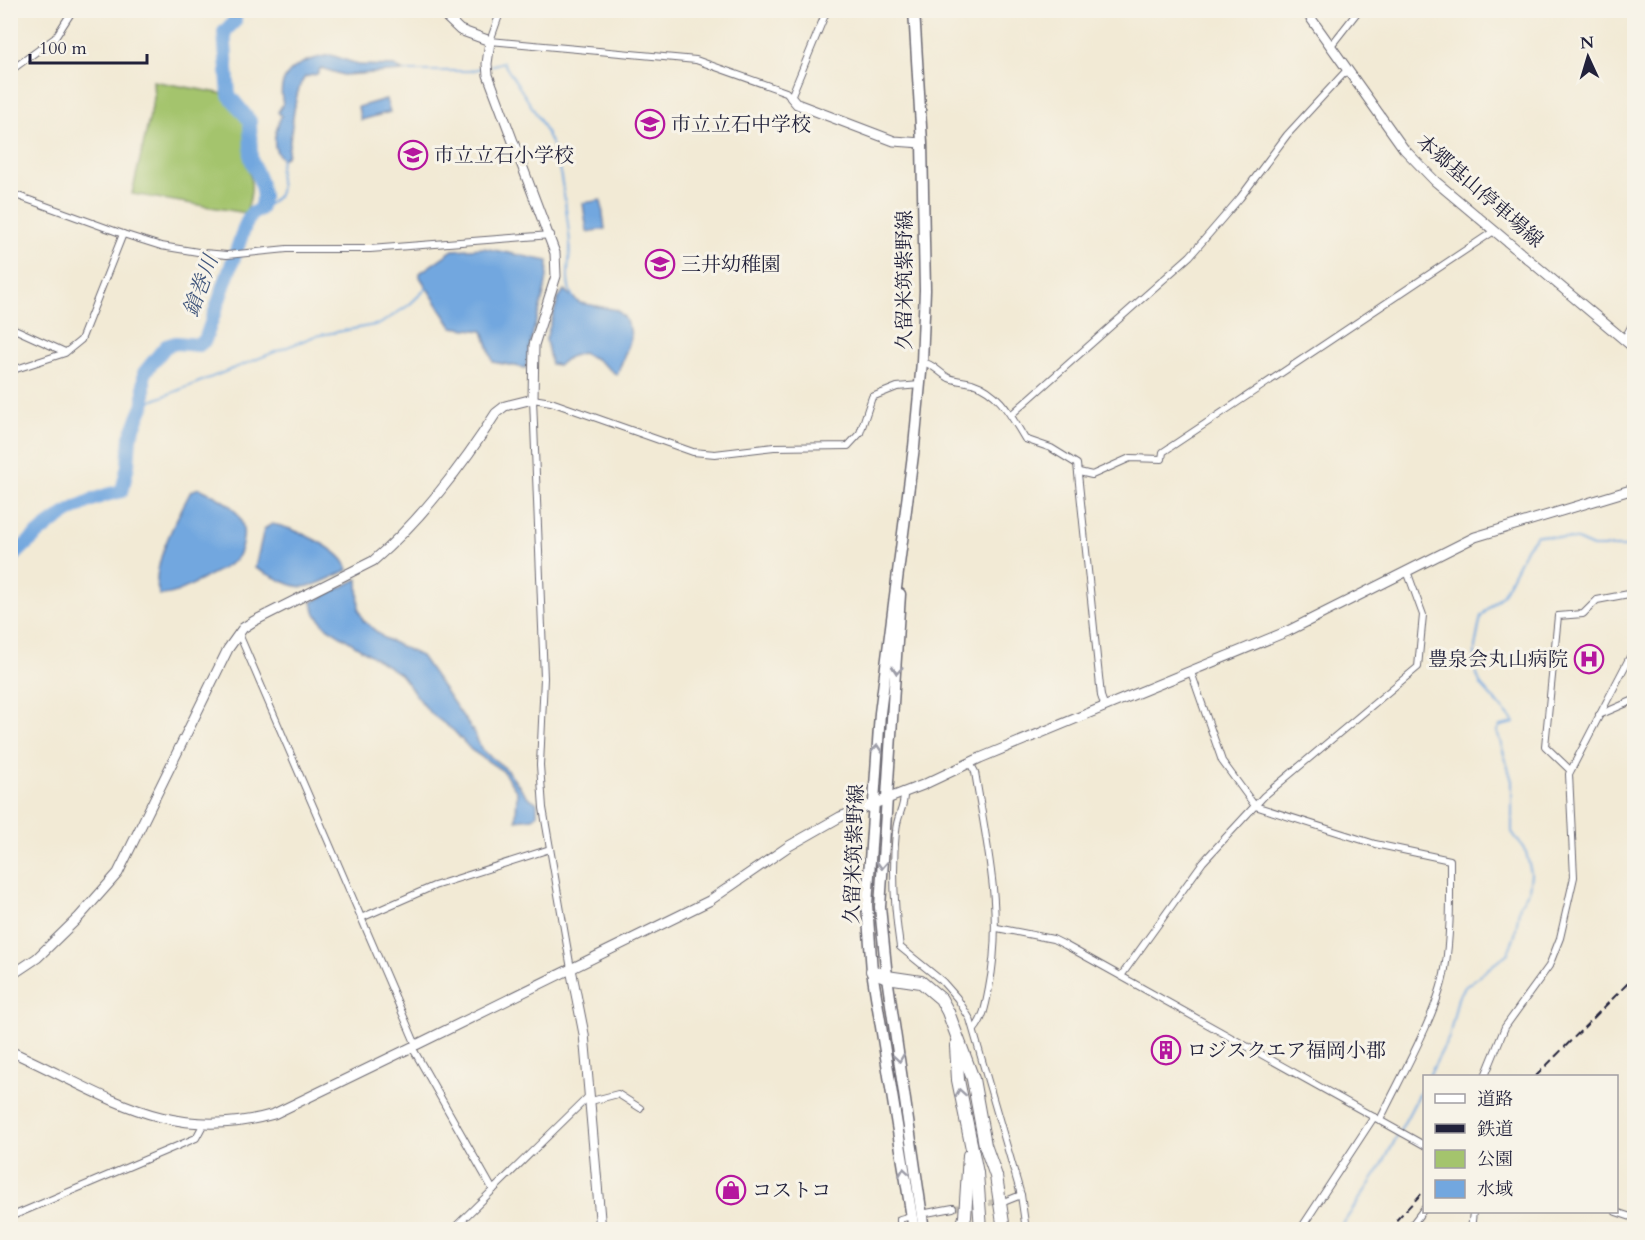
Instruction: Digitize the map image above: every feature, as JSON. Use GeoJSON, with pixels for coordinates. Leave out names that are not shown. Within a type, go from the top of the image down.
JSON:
{"type":"FeatureCollection","features":[{"type":"Feature","properties":{"kind":"highway"},"geometry":{"type":"LineString","coordinates":[[872,971],[921,982],[928,986],[945,1006],[973,1079],[985,1145],[987,1230]]}},
{"type":"Feature","properties":{"kind":"highway"},"geometry":{"type":"LineString","coordinates":[[956,1036],[958,1080],[970,1148],[977,1173],[981,1230]]}},
{"type":"Feature","properties":{"kind":"highway"},"geometry":{"type":"LineString","coordinates":[[985,1145],[996,1176],[1004,1230]]}},
{"type":"Feature","properties":{"kind":"highway"},"geometry":{"type":"LineString","coordinates":[[961,1230],[965,1217],[970,1148]]}},
{"type":"Feature","properties":{"kind":"main road","name":"久留米筑紫野線"},"geometry":{"type":"LineString","coordinates":[[914,10],[922,143],[924,290],[922,362],[873,803],[867,905],[872,971],[916,1215],[924,1230]]}},
{"type":"Feature","properties":{"kind":"main road","name":"久留米筑紫野線"},"geometry":{"type":"LineString","coordinates":[[900,549],[897,663],[880,907],[916,1215],[914,1230]]}},
{"type":"Feature","properties":{"kind":"street"},"geometry":{"type":"LineString","coordinates":[[10,71],[55,38],[73,10]]}},
{"type":"Feature","properties":{"kind":"street"},"geometry":{"type":"LineString","coordinates":[[439,10],[460,30],[490,41],[696,60],[786,92],[797,104],[894,141],[922,143]]}},
{"type":"Feature","properties":{"kind":"street"},"geometry":{"type":"LineString","coordinates":[[501,10],[490,41],[488,75],[551,236],[555,253],[556,276],[534,345],[532,399],[544,678],[540,765],[543,808],[584,1034],[601,1230]]}},
{"type":"Feature","properties":{"kind":"street"},"geometry":{"type":"LineString","coordinates":[[791,97],[827,10]]}},
{"type":"Feature","properties":{"kind":"street","name":"本郷基山停車場線"},"geometry":{"type":"LineString","coordinates":[[1305,10],[1346,71],[1404,149],[1435,182],[1635,348]]}},
{"type":"Feature","properties":{"kind":"street"},"geometry":{"type":"LineString","coordinates":[[1330,47],[1359,10]]}},
{"type":"Feature","properties":{"kind":"street"},"geometry":{"type":"LineString","coordinates":[[1012,414],[1190,256],[1240,198],[1287,135],[1346,71]]}},
{"type":"Feature","properties":{"kind":"street"},"geometry":{"type":"LineString","coordinates":[[10,193],[123,234],[184,250],[227,255],[286,249],[370,249],[551,236]]}},
{"type":"Feature","properties":{"kind":"street"},"geometry":{"type":"LineString","coordinates":[[1079,472],[1092,475],[1130,458],[1162,459],[1162,452],[1494,231]]}},
{"type":"Feature","properties":{"kind":"street"},"geometry":{"type":"LineString","coordinates":[[10,371],[65,353],[81,340],[123,234]]}},
{"type":"Feature","properties":{"kind":"street"},"geometry":{"type":"LineString","coordinates":[[1625,338],[1635,321]]}},
{"type":"Feature","properties":{"kind":"street"},"geometry":{"type":"LineString","coordinates":[[10,327],[65,353]]}},
{"type":"Feature","properties":{"kind":"street"},"geometry":{"type":"LineString","coordinates":[[922,362],[936,367],[948,378],[974,384],[987,391],[1012,414],[1025,439],[1074,461],[1079,472],[1101,696],[1105,707]]}},
{"type":"Feature","properties":{"kind":"street"},"geometry":{"type":"LineString","coordinates":[[10,976],[46,950],[118,873],[215,674],[238,633],[254,621],[373,561],[388,549],[441,488],[496,413],[505,405],[532,399],[551,402],[693,452],[715,454],[774,447],[848,446],[856,441],[861,433],[872,397],[897,387],[920,385]]}},
{"type":"Feature","properties":{"kind":"street"},"geometry":{"type":"LineString","coordinates":[[10,1051],[164,1120],[203,1125],[250,1121],[274,1114],[709,901],[809,833],[873,803],[886,800],[1288,631],[1475,537],[1635,489]]}},
{"type":"Feature","properties":{"kind":"street"},"geometry":{"type":"LineString","coordinates":[[1121,976],[1203,862],[1255,806],[1418,667],[1423,615],[1407,571]]}},
{"type":"Feature","properties":{"kind":"street"},"geometry":{"type":"LineString","coordinates":[[1570,770],[1545,746],[1558,615],[1583,614],[1597,600],[1635,593]]}},
{"type":"Feature","properties":{"kind":"street"},"geometry":{"type":"LineString","coordinates":[[238,633],[414,1046],[493,1190]]}},
{"type":"Feature","properties":{"kind":"street"},"geometry":{"type":"LineString","coordinates":[[1486,1075],[1504,1027],[1550,966],[1563,927],[1574,877],[1568,784],[1570,770],[1635,649]]}},
{"type":"Feature","properties":{"kind":"street"},"geometry":{"type":"LineString","coordinates":[[1191,672],[1222,761],[1255,806],[1375,844],[1450,860],[1450,914],[1445,969],[1437,998],[1377,1118],[1300,1230]]}},
{"type":"Feature","properties":{"kind":"street"},"geometry":{"type":"LineString","coordinates":[[1599,715],[1635,700]]}},
{"type":"Feature","properties":{"kind":"street"},"geometry":{"type":"LineString","coordinates":[[970,763],[975,772],[995,898],[997,928],[994,962],[983,1015],[974,1030]]}},
{"type":"Feature","properties":{"kind":"street"},"geometry":{"type":"LineString","coordinates":[[904,791],[905,804],[897,819],[893,875],[894,909],[900,947],[932,971],[957,998],[974,1030],[1021,1195],[1026,1230]]}},
{"type":"Feature","properties":{"kind":"street"},"geometry":{"type":"LineString","coordinates":[[361,918],[434,886],[550,849]]}},
{"type":"Feature","properties":{"kind":"street"},"geometry":{"type":"LineString","coordinates":[[997,928],[1053,939],[1423,1143]]}},
{"type":"Feature","properties":{"kind":"street"},"geometry":{"type":"LineString","coordinates":[[452,1230],[591,1098],[618,1094],[640,1108]]}},
{"type":"Feature","properties":{"kind":"street"},"geometry":{"type":"LineString","coordinates":[[10,1217],[196,1138],[203,1125]]}},
{"type":"Feature","properties":{"kind":"street"},"geometry":{"type":"LineString","coordinates":[[1006,1201],[1021,1195]]}},
{"type":"Feature","properties":{"kind":"street"},"geometry":{"type":"LineString","coordinates":[[900,1230],[900,1219],[954,1208]]}},
{"type":"Feature","properties":{"kind":"street"},"geometry":{"type":"LineString","coordinates":[[1408,1230],[1423,1211]]}},
{"type":"Feature","properties":{"kind":"street"},"geometry":{"type":"LineString","coordinates":[[1471,1230],[1473,1213]]}},
{"type":"Feature","properties":{"kind":"street"},"geometry":{"type":"LineString","coordinates":[[1618,1213],[1635,1218]]}},
{"type":"Feature","properties":{"kind":"green space"},"geometry":{"type":"Polygon","coordinates":[[[153,81],[224,94],[240,113],[246,126],[245,143],[251,183],[246,213],[132,194],[154,98],[153,81]]]}},
{"type":"Feature","properties":{"kind":"water"},"geometry":{"type":"Polygon","coordinates":[[[331,55],[360,65],[394,66],[404,71],[343,75],[321,68],[317,74],[305,77],[295,104],[287,156],[282,159],[275,144],[281,116],[278,112],[283,104],[281,93],[283,83],[287,75],[302,64],[331,55]]]}},
{"type":"Feature","properties":{"kind":"water"},"geometry":{"type":"Polygon","coordinates":[[[386,99],[390,112],[361,120],[358,107],[386,99]]]}},
{"type":"Feature","properties":{"kind":"water"},"geometry":{"type":"Polygon","coordinates":[[[601,200],[605,229],[587,232],[583,203],[601,200]]]}},
{"type":"Feature","properties":{"kind":"water"},"geometry":{"type":"Polygon","coordinates":[[[484,248],[548,261],[545,288],[526,368],[493,362],[483,331],[452,327],[420,277],[420,273],[453,250],[484,248]]]}},
{"type":"Feature","properties":{"kind":"water"},"geometry":{"type":"Polygon","coordinates":[[[564,290],[580,303],[617,310],[624,317],[630,329],[631,338],[617,375],[596,359],[582,353],[569,357],[559,365],[551,364],[546,339],[558,299],[564,290]]]}},
{"type":"Feature","properties":{"kind":"water"},"geometry":{"type":"Polygon","coordinates":[[[199,488],[224,501],[237,513],[243,529],[240,550],[235,560],[224,568],[182,590],[160,595],[157,585],[158,572],[166,543],[191,491],[199,488]]]}},
{"type":"Feature","properties":{"kind":"water"},"geometry":{"type":"Polygon","coordinates":[[[272,524],[316,540],[337,554],[348,570],[319,583],[302,587],[284,582],[255,568],[264,529],[272,524]]]}},
{"type":"Feature","properties":{"kind":"water"},"geometry":{"type":"Polygon","coordinates":[[[358,579],[359,610],[363,620],[384,638],[421,656],[473,731],[482,750],[505,768],[527,796],[537,803],[537,815],[533,818],[516,820],[517,792],[503,771],[471,750],[454,731],[430,713],[400,674],[325,626],[314,611],[312,602],[358,579]]]}},
{"type":"Feature","properties":{"kind":"waterway","name":"鎗巻川"},"geometry":{"type":"LineString","coordinates":[[10,560],[60,517],[89,501],[122,491],[128,465],[130,437],[144,404],[144,373],[166,346],[176,343],[199,345],[205,340],[245,226],[251,214],[260,209],[263,197],[261,183],[251,159],[250,121],[229,95],[224,32],[235,21],[235,14],[231,10]]}},
{"type":"Feature","properties":{"kind":"waterway"},"geometry":{"type":"LineString","coordinates":[[490,66],[503,62],[541,121],[553,147],[565,201],[570,242],[568,284],[573,297]]}},
{"type":"Feature","properties":{"kind":"waterway"},"geometry":{"type":"LineString","coordinates":[[404,71],[470,71],[485,67]]}},
{"type":"Feature","properties":{"kind":"waterway"},"geometry":{"type":"LineString","coordinates":[[260,209],[271,203],[280,192],[279,176],[282,159]]}},
{"type":"Feature","properties":{"kind":"waterway"},"geometry":{"type":"LineString","coordinates":[[144,404],[315,336],[380,324],[409,305],[428,287]]}},
{"type":"Feature","properties":{"kind":"waterway"},"geometry":{"type":"LineString","coordinates":[[1430,1075],[1449,1037],[1458,998],[1465,987],[1508,953],[1515,935],[1520,904],[1529,891],[1531,873],[1526,852],[1512,832],[1512,781],[1497,731],[1500,726],[1515,723],[1481,685],[1475,670],[1475,647],[1481,616],[1503,594],[1527,547],[1537,535],[1577,540],[1593,547],[1634,547]]}},
{"type":"Feature","properties":{"kind":"waterway"},"geometry":{"type":"LineString","coordinates":[[1339,1230],[1382,1165],[1423,1087]]}},
{"type":"Feature","properties":{"kind":"tunnel"},"geometry":{"type":"LineString","coordinates":[[953,1208],[1002,1201]]}},
{"type":"Feature","properties":{"kind":"railway"},"geometry":{"type":"LineString","coordinates":[[1537,1075],[1634,977]]}},
{"type":"Feature","properties":{"kind":"railway"},"geometry":{"type":"LineString","coordinates":[[1387,1230],[1423,1192]]}},
{"type":"Feature","properties":{"kind":"place","name":"市立立石中学校"},"geometry":{"type":"Point","coordinates":[650,124]}},
{"type":"Feature","properties":{"kind":"place","name":"市立立石小学校"},"geometry":{"type":"Point","coordinates":[413,155]}},
{"type":"Feature","properties":{"kind":"place","name":"三井幼稚園"},"geometry":{"type":"Point","coordinates":[660,264]}},
{"type":"Feature","properties":{"kind":"place","name":"豊泉会丸山病院"},"geometry":{"type":"Point","coordinates":[1589,659]}},
{"type":"Feature","properties":{"kind":"place","name":"ロジスクエア福岡小郡"},"geometry":{"type":"Point","coordinates":[1166,1050]}},
{"type":"Feature","properties":{"kind":"place","name":"コストコ"},"geometry":{"type":"Point","coordinates":[731,1190]}}]}
